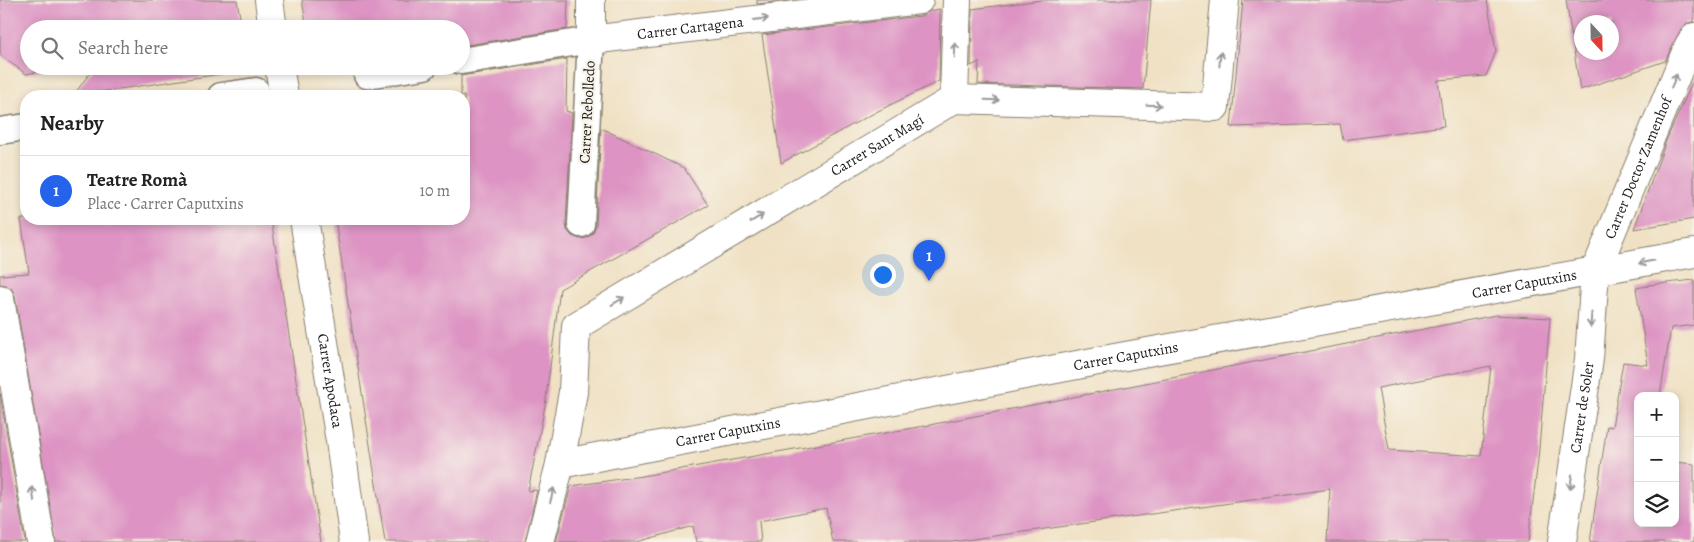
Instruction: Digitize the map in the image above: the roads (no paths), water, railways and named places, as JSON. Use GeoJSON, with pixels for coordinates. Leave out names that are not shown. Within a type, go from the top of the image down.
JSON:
{"type":"FeatureCollection","features":[{"type":"Feature","properties":{"kind":"street"},"geometry":{"type":"LineString","coordinates":[[269,0],[272,20]]}},
{"type":"Feature","properties":{"kind":"street","name":"Carrer Rebolledo"},"geometry":{"type":"LineString","coordinates":[[581,224],[592,0]]}},
{"type":"Feature","properties":{"kind":"street","name":"Carrer Cartagena"},"geometry":{"type":"LineString","coordinates":[[470,59],[591,40],[919,0]]}},
{"type":"Feature","properties":{"kind":"street"},"geometry":{"type":"LineString","coordinates":[[957,0],[954,99],[1215,107],[1225,0]]}},
{"type":"Feature","properties":{"kind":"street","name":"Carrer Doctor Zamenhof"},"geometry":{"type":"LineString","coordinates":[[1594,272],[1648,141],[1694,37]]}},
{"type":"Feature","properties":{"kind":"street"},"geometry":{"type":"LineString","coordinates":[[251,90],[276,85]]}},
{"type":"Feature","properties":{"kind":"street","name":"Carrer Sant Magí"},"geometry":{"type":"LineString","coordinates":[[560,464],[572,392],[576,326],[954,99]]}},
{"type":"Feature","properties":{"kind":"street"},"geometry":{"type":"LineString","coordinates":[[0,131],[20,128]]}},
{"type":"Feature","properties":{"kind":"street","name":"Carrer Apodaca"},"geometry":{"type":"LineString","coordinates":[[305,225],[340,441],[354,542]]}},
{"type":"Feature","properties":{"kind":"street","name":"Carrer Caputxins"},"geometry":{"type":"LineString","coordinates":[[560,464],[1108,360],[1694,253]]}},
{"type":"Feature","properties":{"kind":"street","name":"Carrer de Soler"},"geometry":{"type":"LineString","coordinates":[[1562,542],[1589,358],[1594,272]]}},
{"type":"Feature","properties":{"kind":"street"},"geometry":{"type":"LineString","coordinates":[[0,299],[41,542]]}},
{"type":"Feature","properties":{"kind":"street"},"geometry":{"type":"LineString","coordinates":[[540,542],[560,464]]}},
{"type":"Feature","properties":{"kind":"place","name":"Teatre Romà"},"geometry":{"type":"Point","coordinates":[929,281]}}]}
